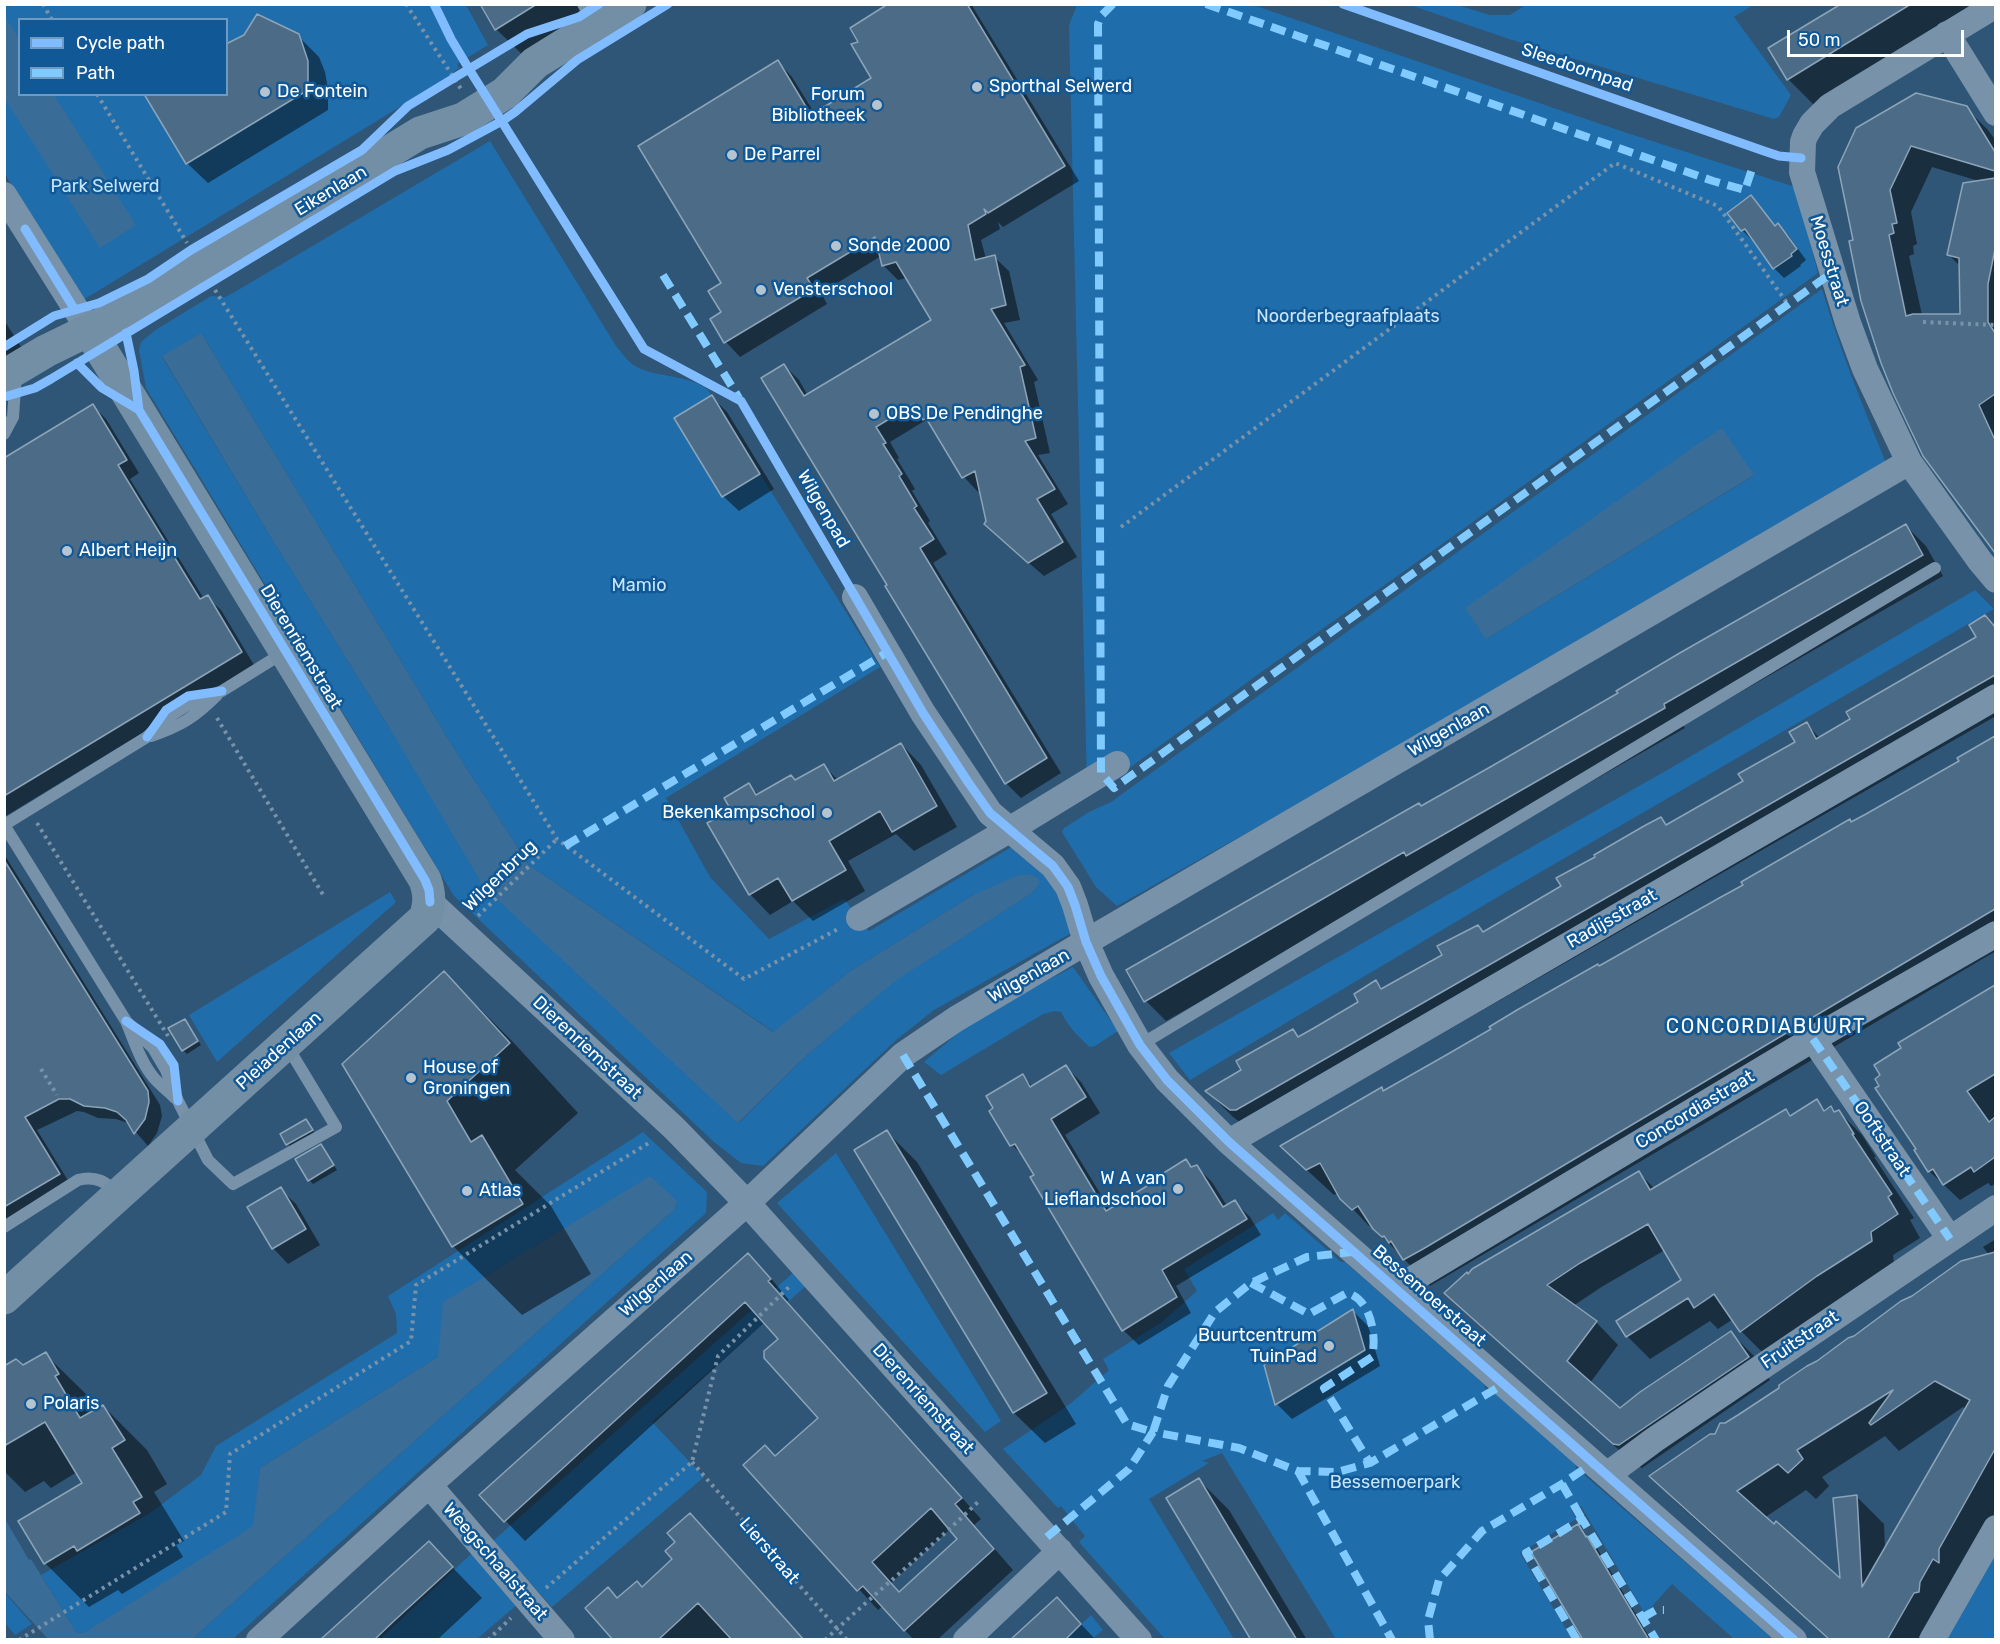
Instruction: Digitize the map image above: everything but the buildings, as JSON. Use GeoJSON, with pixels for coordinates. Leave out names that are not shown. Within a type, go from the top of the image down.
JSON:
{"type":"FeatureCollection","features":[{"type":"Feature","properties":{"kind":"street","name":"Eikenlaan"},"geometry":{"type":"LineString","coordinates":[[420,133],[463,119],[505,93],[589,15],[630,4]]}},
{"type":"Feature","properties":{"kind":"street","name":"Moesstraat"},"geometry":{"type":"LineString","coordinates":[[1995,5],[1830,106],[1809,129],[1803,142],[1801,158],[1804,184],[1865,369],[1909,462],[1995,580]]}},
{"type":"Feature","properties":{"kind":"street"},"geometry":{"type":"LineString","coordinates":[[1947,34],[1995,113]]}},
{"type":"Feature","properties":{"kind":"street","name":"Eikenlaan"},"geometry":{"type":"LineString","coordinates":[[10,372],[46,351],[128,311],[420,133],[454,101],[462,82],[494,77],[535,63]]}},
{"type":"Feature","properties":{"kind":"street"},"geometry":{"type":"LineString","coordinates":[[4,195],[89,330]]}},
{"type":"Feature","properties":{"kind":"street","name":"Dierenriemstraat"},"geometry":{"type":"LineString","coordinates":[[89,330],[425,880],[430,902],[674,1128],[747,1203],[1139,1640]]}},
{"type":"Feature","properties":{"kind":"street","name":"Wilgenlaan"},"geometry":{"type":"LineString","coordinates":[[259,1640],[429,1485],[747,1203],[903,1055],[956,1019],[1086,942],[1909,462]]}},
{"type":"Feature","properties":{"kind":"street"},"geometry":{"type":"LineString","coordinates":[[855,597],[923,712],[990,813],[1053,866],[1068,887],[1086,942]]}},
{"type":"Feature","properties":{"kind":"street","name":"Radijsstraat"},"geometry":{"type":"LineString","coordinates":[[1229,1142],[1995,697]]}},
{"type":"Feature","properties":{"kind":"street"},"geometry":{"type":"LineString","coordinates":[[859,918],[1117,764]]}},
{"type":"Feature","properties":{"kind":"street","name":"Pleiadenlaan"},"geometry":{"type":"LineString","coordinates":[[4,1298],[426,918],[430,902]]}},
{"type":"Feature","properties":{"kind":"street","name":"Concordiastraat"},"geometry":{"type":"LineString","coordinates":[[1396,1289],[1814,1039],[1995,934]]}},
{"type":"Feature","properties":{"kind":"street","name":"Bessemoerstraat"},"geometry":{"type":"LineString","coordinates":[[1086,942],[1101,976],[1140,1045],[1167,1080],[1229,1142],[1794,1640]]}},
{"type":"Feature","properties":{"kind":"street","name":"Ooftstraat"},"geometry":{"type":"LineString","coordinates":[[1814,1039],[1950,1239]]}},
{"type":"Feature","properties":{"kind":"street","name":"Fruitstraat"},"geometry":{"type":"LineString","coordinates":[[1607,1475],[1654,1440],[1995,1208]]}},
{"type":"Feature","properties":{"kind":"street","name":"Weegschaalstraat"},"geometry":{"type":"LineString","coordinates":[[429,1485],[562,1640]]}},
{"type":"Feature","properties":{"kind":"street"},"geometry":{"type":"LineString","coordinates":[[1932,1640],[1995,1528]]}},
{"type":"Feature","properties":{"kind":"street"},"geometry":{"type":"LineString","coordinates":[[966,1640],[1060,1551]]}},
{"type":"Feature","properties":{"kind":"lane","name":"Eikenlaan"},"geometry":{"type":"LineString","coordinates":[[4,434],[13,417],[10,372]]}},
{"type":"Feature","properties":{"kind":"lane"},"geometry":{"type":"LineString","coordinates":[[1140,1045],[1935,568]]}},
{"type":"Feature","properties":{"kind":"lane"},"geometry":{"type":"LineString","coordinates":[[147,737],[177,727],[198,713],[222,691],[285,652]]}},
{"type":"Feature","properties":{"kind":"lane"},"geometry":{"type":"LineString","coordinates":[[222,691],[191,702],[170,716],[147,737],[4,825],[126,1021],[140,1056],[154,1078],[178,1101],[208,1160],[234,1184],[336,1127],[286,1044]]}},
{"type":"Feature","properties":{"kind":"lane"},"geometry":{"type":"LineString","coordinates":[[4,1227],[78,1180],[86,1178],[102,1180],[119,1195]]}},
{"type":"Feature","properties":{"kind":"path"},"geometry":{"type":"LineString","coordinates":[[43,4],[51,18]]}},
{"type":"Feature","properties":{"kind":"path"},"geometry":{"type":"LineString","coordinates":[[406,4],[462,82]]}},
{"type":"Feature","properties":{"kind":"path"},"geometry":{"type":"LineString","coordinates":[[98,96],[191,250],[182,256]]}},
{"type":"Feature","properties":{"kind":"path"},"geometry":{"type":"LineString","coordinates":[[1121,527],[1615,163],[1718,206],[1787,303]]}},
{"type":"Feature","properties":{"kind":"path"},"geometry":{"type":"LineString","coordinates":[[210,282],[557,839],[744,979],[859,918]]}},
{"type":"Feature","properties":{"kind":"path"},"geometry":{"type":"LineString","coordinates":[[1923,322],[1995,325]]}},
{"type":"Feature","properties":{"kind":"path"},"geometry":{"type":"LineString","coordinates":[[208,704],[325,898]]}},
{"type":"Feature","properties":{"kind":"path"},"geometry":{"type":"LineString","coordinates":[[29,810],[167,1035],[169,1045]]}},
{"type":"Feature","properties":{"kind":"path"},"geometry":{"type":"LineString","coordinates":[[41,1069],[57,1095]]}},
{"type":"Feature","properties":{"kind":"path"},"geometry":{"type":"LineString","coordinates":[[18,1640],[226,1512],[230,1454],[411,1341],[416,1285],[674,1128]]}},
{"type":"Feature","properties":{"kind":"path"},"geometry":{"type":"LineString","coordinates":[[488,1640],[692,1462],[718,1356],[807,1270]]}},
{"type":"Feature","properties":{"kind":"path"},"geometry":{"type":"LineString","coordinates":[[825,1640],[939,1540],[998,1483]]}},
{"type":"Feature","properties":{"kind":"green space"},"geometry":{"type":"Polygon","coordinates":[[[1527,4],[1753,5],[1734,17],[1791,95],[1779,117],[1774,119],[1509,39],[1410,5],[1457,5],[1490,15],[1510,15],[1527,4]]]}},
{"type":"Feature","properties":{"kind":"green space","name":"Park Selwerd"},"geometry":{"type":"Polygon","coordinates":[[[5,5],[466,5],[488,45],[457,64],[459,68],[444,80],[83,300],[5,174],[5,5]]]}},
{"type":"Feature","properties":{"kind":"green space","name":"Noorderbegraafplaats"},"geometry":{"type":"Polygon","coordinates":[[[1077,5],[1253,5],[1621,131],[1795,187],[1818,273],[1117,777],[1087,788],[1069,25],[1077,5]]]}},
{"type":"Feature","properties":{"kind":"green space","name":"Mamio"},"geometry":{"type":"Polygon","coordinates":[[[490,141],[616,346],[626,358],[640,369],[691,381],[708,390],[880,667],[666,798],[710,877],[769,939],[844,899],[869,931],[1020,842],[1082,927],[934,1010],[895,1041],[763,1166],[741,1163],[714,1142],[454,896],[146,388],[139,350],[141,342],[154,331],[211,296],[225,297],[490,141]],[[201,333],[162,357],[390,729],[739,1123],[806,1056],[895,980],[1032,893],[1039,885],[975,894],[852,970],[774,1032],[529,865],[458,755],[201,333]]]}},
{"type":"Feature","properties":{"kind":"green space"},"geometry":{"type":"Polygon","coordinates":[[[1822,289],[1844,357],[1888,468],[1117,906],[1096,887],[1062,832],[1064,828],[1089,812],[1111,802],[1822,289]],[[1722,429],[1486,639],[1753,476],[1722,429]]]}},
{"type":"Feature","properties":{"kind":"green space"},"geometry":{"type":"Polygon","coordinates":[[[1975,590],[1994,609],[1501,895],[1190,1080],[1169,1053],[1669,769],[1975,590]]]}},
{"type":"Feature","properties":{"kind":"green space"},"geometry":{"type":"Polygon","coordinates":[[[390,892],[396,902],[217,1062],[189,1015],[390,892]]]}},
{"type":"Feature","properties":{"kind":"green space"},"geometry":{"type":"Polygon","coordinates":[[[1073,967],[1118,1031],[1095,1046],[1090,1047],[1070,1027],[1061,1012],[1055,1011],[1043,1014],[941,1075],[924,1062],[964,1028],[1028,990],[1073,967]]]}},
{"type":"Feature","properties":{"kind":"green space"},"geometry":{"type":"Polygon","coordinates":[[[643,1132],[707,1192],[706,1213],[233,1639],[192,1639],[674,1210],[677,1201],[438,1357],[260,1468],[254,1526],[105,1621],[84,1633],[76,1632],[41,1575],[150,1513],[201,1475],[216,1446],[397,1333],[396,1314],[388,1296],[643,1132]]]}},
{"type":"Feature","properties":{"kind":"green space"},"geometry":{"type":"Polygon","coordinates":[[[836,1153],[1001,1421],[985,1432],[777,1203],[836,1153]]]}},
{"type":"Feature","properties":{"kind":"green space","name":"Bessemoerpark"},"geometry":{"type":"Polygon","coordinates":[[[1273,1213],[1278,1220],[1285,1213],[1341,1262],[1345,1262],[1486,1386],[1484,1387],[1492,1395],[1499,1391],[1582,1463],[1575,1467],[1774,1639],[1734,1639],[1672,1584],[1645,1614],[1581,1506],[1572,1511],[1576,1519],[1520,1553],[1572,1639],[1336,1639],[1222,1453],[1202,1461],[1209,1463],[1149,1499],[1234,1639],[1165,1639],[1079,1542],[1085,1536],[1061,1506],[1058,1508],[1003,1449],[1070,1404],[1109,1370],[1103,1359],[1162,1322],[1197,1291],[1184,1269],[1273,1213]]]}},
{"type":"Feature","properties":{"kind":"green space"},"geometry":{"type":"Polygon","coordinates":[[[795,1271],[807,1285],[652,1422],[704,1477],[552,1607],[493,1541],[795,1271]]]}},
{"type":"Feature","properties":{"kind":"green space"},"geometry":{"type":"Polygon","coordinates":[[[472,1553],[518,1604],[477,1639],[379,1640],[472,1553]]]}},
{"type":"Feature","properties":{"kind":"green space"},"geometry":{"type":"Polygon","coordinates":[[[1995,1555],[1995,1639],[1947,1639],[1995,1555]]]}},
{"type":"Feature","properties":{"kind":"green space"},"geometry":{"type":"Polygon","coordinates":[[[4,1592],[32,1624],[15,1635],[5,1623],[4,1592]]]}},
{"type":"Feature","properties":{"kind":"green space"},"geometry":{"type":"Polygon","coordinates":[[[1091,1615],[1103,1630],[1092,1639],[1065,1640],[1091,1615]]]}},
{"type":"Feature","properties":{"kind":"shaded area"},"geometry":{"type":"Polygon","coordinates":[[[4,15],[18,37],[18,96],[55,96],[136,225],[100,248],[5,99],[4,15]]]}},
{"type":"Feature","properties":{"kind":"shaded area"},"geometry":{"type":"Polygon","coordinates":[[[201,333],[458,755],[529,865],[773,1032],[852,970],[975,894],[1019,875],[1032,875],[1038,878],[1039,885],[1032,893],[895,981],[806,1056],[738,1123],[484,887],[162,356],[201,333]]]}},
{"type":"Feature","properties":{"kind":"shaded area"},"geometry":{"type":"Polygon","coordinates":[[[1722,428],[1754,475],[1486,639],[1465,608],[1722,428]]]}},
{"type":"Feature","properties":{"kind":"shaded area"},"geometry":{"type":"Polygon","coordinates":[[[650,1176],[677,1201],[674,1210],[192,1639],[48,1639],[5,1592],[5,1519],[76,1632],[84,1633],[253,1526],[260,1468],[438,1357],[443,1302],[650,1176]]]}},
{"type":"Feature","properties":{"kind":"marked path"},"geometry":{"type":"LineString","coordinates":[[1113,4],[1101,16],[1098,24],[1101,773],[1114,788],[1833,272]]}},
{"type":"Feature","properties":{"kind":"marked path"},"geometry":{"type":"LineString","coordinates":[[1206,4],[1713,181],[1745,190],[1753,166]]}},
{"type":"Feature","properties":{"kind":"marked path"},"geometry":{"type":"LineString","coordinates":[[663,275],[739,398]]}},
{"type":"Feature","properties":{"kind":"marked path"},"geometry":{"type":"LineString","coordinates":[[565,846],[888,652]]}},
{"type":"Feature","properties":{"kind":"marked path"},"geometry":{"type":"LineString","coordinates":[[1813,1039],[1950,1239]]}},
{"type":"Feature","properties":{"kind":"marked path"},"geometry":{"type":"LineString","coordinates":[[903,1055],[1127,1424],[1153,1432],[1168,1386],[1215,1312],[1251,1283],[1307,1257],[1352,1252]]}},
{"type":"Feature","properties":{"kind":"marked path"},"geometry":{"type":"LineString","coordinates":[[1251,1283],[1309,1314],[1347,1293],[1355,1297],[1367,1310],[1373,1329],[1372,1357],[1324,1388],[1370,1463]]}},
{"type":"Feature","properties":{"kind":"marked path"},"geometry":{"type":"LineString","coordinates":[[1047,1537],[1129,1469],[1153,1432],[1239,1448],[1298,1471],[1337,1472],[1370,1463],[1504,1384]]}},
{"type":"Feature","properties":{"kind":"marked path"},"geometry":{"type":"LineString","coordinates":[[1430,1640],[1428,1620],[1439,1580],[1482,1531],[1593,1463]]}},
{"type":"Feature","properties":{"kind":"marked path"},"geometry":{"type":"LineString","coordinates":[[1298,1471],[1392,1640]]}},
{"type":"Feature","properties":{"kind":"marked path"},"geometry":{"type":"LineString","coordinates":[[1562,1484],[1582,1519]]}},
{"type":"Feature","properties":{"kind":"marked path"},"geometry":{"type":"LineString","coordinates":[[1577,1640],[1526,1553],[1582,1519],[1656,1640]]}},
{"type":"Feature","properties":{"kind":"marked path"},"geometry":{"type":"LineString","coordinates":[[1642,1618],[1656,1610],[1664,1610]]}},
{"type":"Feature","properties":{"kind":"cycle path","name":"Wilgenpad"},"geometry":{"type":"LineString","coordinates":[[434,4],[469,69],[644,349],[741,401],[923,713],[968,782],[990,813],[1053,866],[1068,887],[1086,942],[1101,976],[1140,1045],[1167,1080],[1229,1142],[1794,1640]]}},
{"type":"Feature","properties":{"kind":"cycle path"},"geometry":{"type":"LineString","coordinates":[[4,347],[54,316],[99,303],[148,279],[191,250],[362,150],[408,106],[527,34],[579,17],[599,4]]}},
{"type":"Feature","properties":{"kind":"cycle path"},"geometry":{"type":"LineString","coordinates":[[4,397],[35,388],[51,379],[395,171],[448,150],[502,121],[577,60],[668,4]]}},
{"type":"Feature","properties":{"kind":"cycle path","name":"Sleedoornpad"},"geometry":{"type":"LineString","coordinates":[[1343,4],[1764,151],[1779,156],[1801,158]]}},
{"type":"Feature","properties":{"kind":"cycle path"},"geometry":{"type":"LineString","coordinates":[[25,229],[75,310]]}},
{"type":"Feature","properties":{"kind":"cycle path"},"geometry":{"type":"LineString","coordinates":[[126,333],[139,410],[425,880],[430,902]]}},
{"type":"Feature","properties":{"kind":"cycle path"},"geometry":{"type":"LineString","coordinates":[[77,363],[102,388],[139,410]]}},
{"type":"Feature","properties":{"kind":"cycle path"},"geometry":{"type":"LineString","coordinates":[[147,737],[166,710],[188,696],[222,691]]}},
{"type":"Feature","properties":{"kind":"cycle path"},"geometry":{"type":"LineString","coordinates":[[126,1021],[160,1044],[174,1065],[178,1101]]}},
{"type":"Feature","properties":{"kind":"place","name":"Sporthal Selwerd"},"geometry":{"type":"Point","coordinates":[977,87]}},
{"type":"Feature","properties":{"kind":"place","name":"De Fontein"},"geometry":{"type":"Point","coordinates":[265,92]}},
{"type":"Feature","properties":{"kind":"place","name":"Forum Bibliotheek"},"geometry":{"type":"Point","coordinates":[877,105]}},
{"type":"Feature","properties":{"kind":"place","name":"De Parrel"},"geometry":{"type":"Point","coordinates":[732,155]}},
{"type":"Feature","properties":{"kind":"place","name":"Sonde 2000"},"geometry":{"type":"Point","coordinates":[836,246]}},
{"type":"Feature","properties":{"kind":"place","name":"Vensterschool"},"geometry":{"type":"Point","coordinates":[761,290]}},
{"type":"Feature","properties":{"kind":"place","name":"OBS De Pendinghe"},"geometry":{"type":"Point","coordinates":[874,414]}},
{"type":"Feature","properties":{"kind":"place","name":"Albert Heijn"},"geometry":{"type":"Point","coordinates":[67,551]}},
{"type":"Feature","properties":{"kind":"place","name":"Bekenkampschool"},"geometry":{"type":"Point","coordinates":[827,813]}},
{"type":"Feature","properties":{"kind":"place","name":"House of Groningen"},"geometry":{"type":"Point","coordinates":[411,1078]}},
{"type":"Feature","properties":{"kind":"place","name":"W A van Lieflandschool"},"geometry":{"type":"Point","coordinates":[1178,1189]}},
{"type":"Feature","properties":{"kind":"place","name":"Atlas"},"geometry":{"type":"Point","coordinates":[467,1191]}},
{"type":"Feature","properties":{"kind":"place","name":"Buurtcentrum TuinPad"},"geometry":{"type":"Point","coordinates":[1329,1346]}},
{"type":"Feature","properties":{"kind":"place","name":"Polaris"},"geometry":{"type":"Point","coordinates":[31,1404]}},
{"type":"Feature","properties":{"kind":"district","name":"CONCORDIABUURT"},"geometry":{"type":"Point","coordinates":[1766,1027]}}]}
